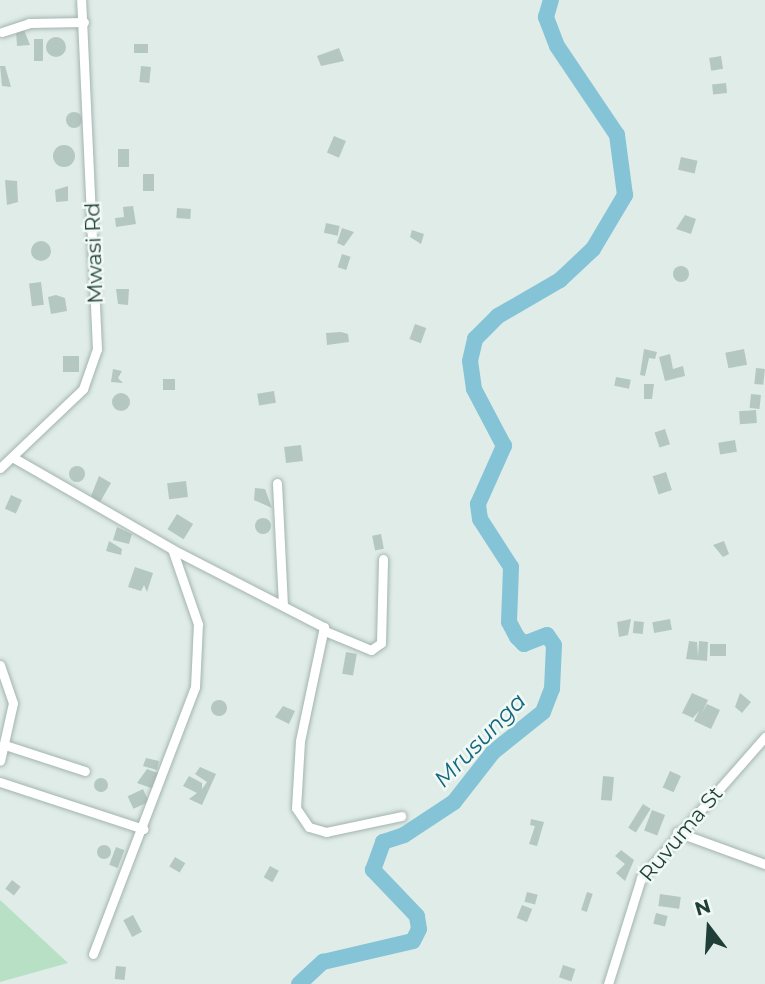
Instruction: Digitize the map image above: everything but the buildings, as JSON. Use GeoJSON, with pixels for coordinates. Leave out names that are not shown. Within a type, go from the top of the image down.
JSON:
{"type":"FeatureCollection","features":[{"type":"Feature","properties":{"kind":"street","name":"Mwasi Rd"},"geometry":{"type":"LineString","coordinates":[[0,468],[14,458],[83,389],[97,349],[81,0]]}},
{"type":"Feature","properties":{"kind":"street"},"geometry":{"type":"LineString","coordinates":[[2,32],[29,23],[84,22]]}},
{"type":"Feature","properties":{"kind":"street"},"geometry":{"type":"LineString","coordinates":[[14,458],[172,549],[283,605],[325,631],[371,650],[381,643],[383,559]]}},
{"type":"Feature","properties":{"kind":"street"},"geometry":{"type":"LineString","coordinates":[[277,482],[283,605]]}},
{"type":"Feature","properties":{"kind":"street"},"geometry":{"type":"LineString","coordinates":[[93,954],[189,708],[199,657],[195,612],[172,549]]}},
{"type":"Feature","properties":{"kind":"street"},"geometry":{"type":"LineString","coordinates":[[325,631],[300,741],[296,808],[309,827],[326,832],[401,816]]}},
{"type":"Feature","properties":{"kind":"street"},"geometry":{"type":"LineString","coordinates":[[0,665],[13,703],[0,761]]}},
{"type":"Feature","properties":{"kind":"street","name":"Ruvuma St"},"geometry":{"type":"LineString","coordinates":[[608,984],[633,894],[677,832],[765,737]]}},
{"type":"Feature","properties":{"kind":"street"},"geometry":{"type":"LineString","coordinates":[[5,745],[85,771]]}},
{"type":"Feature","properties":{"kind":"street"},"geometry":{"type":"LineString","coordinates":[[0,782],[144,829]]}},
{"type":"Feature","properties":{"kind":"street"},"geometry":{"type":"LineString","coordinates":[[677,832],[765,864]]}},
{"type":"Feature","properties":{"kind":"green space"},"geometry":{"type":"Polygon","coordinates":[[[0,900],[68,963],[0,982],[0,900]]]}},
{"type":"Feature","properties":{"kind":"waterway","name":"Mrusunga"},"geometry":{"type":"LineString","coordinates":[[299,984],[323,962],[413,941],[419,929],[417,916],[373,870],[383,842],[404,835],[454,802],[493,752],[543,712],[552,689],[554,645],[547,635],[524,644],[517,637],[509,622],[511,567],[480,519],[478,504],[504,446],[474,389],[470,361],[475,339],[498,316],[560,280],[593,249],[625,195],[617,135],[557,46],[546,17],[551,0]]}}]}
